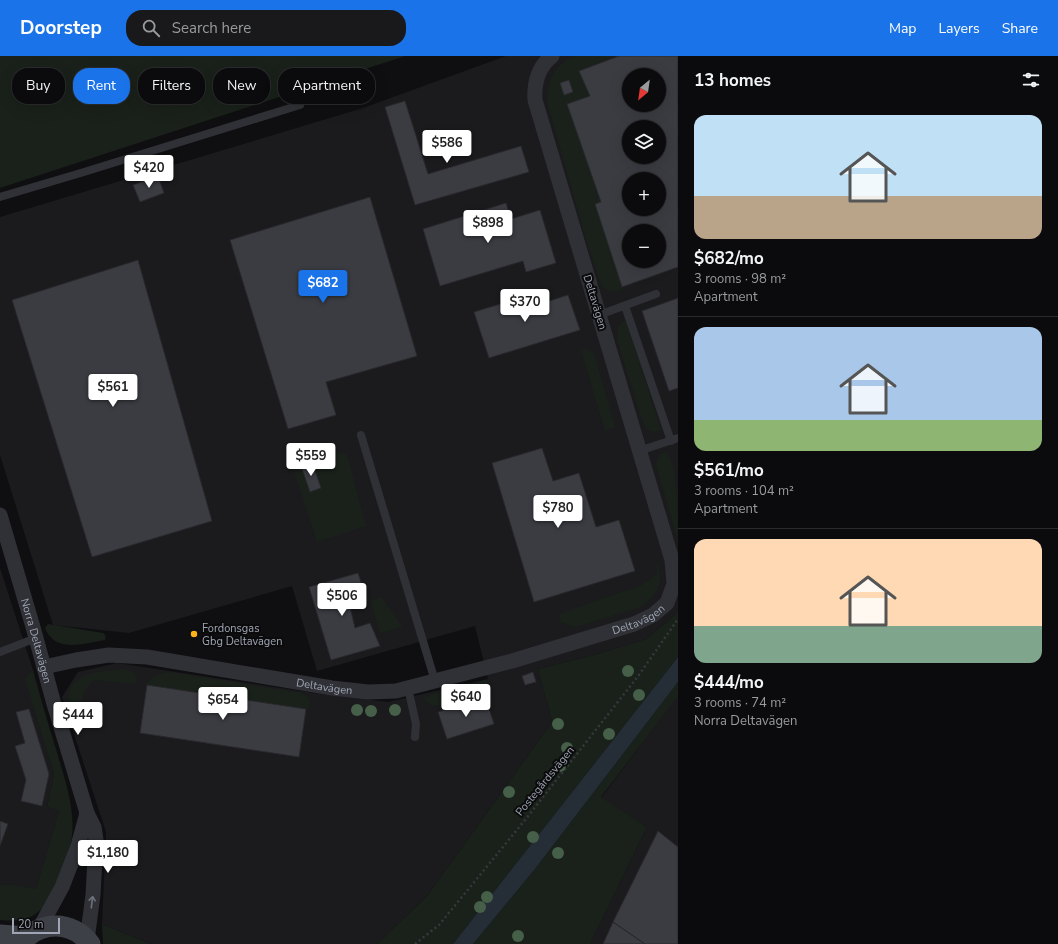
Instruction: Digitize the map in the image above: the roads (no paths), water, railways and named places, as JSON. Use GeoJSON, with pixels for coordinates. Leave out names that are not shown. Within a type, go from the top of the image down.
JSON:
{"type":"FeatureCollection","features":[{"type":"Feature","properties":{"kind":"main road"},"geometry":{"type":"LineString","coordinates":[[0,935],[28,937],[53,926],[68,927],[82,935],[89,942]]}},
{"type":"Feature","properties":{"kind":"street","name":"Deltavägen"},"geometry":{"type":"LineString","coordinates":[[44,667],[110,654],[147,657],[362,692],[381,692],[408,688],[512,661],[634,624],[653,616],[667,603],[674,584],[672,560],[535,100],[534,88],[538,74],[548,59],[552,56]]}},
{"type":"Feature","properties":{"kind":"street","name":"Norra Deltavägen"},"geometry":{"type":"LineString","coordinates":[[0,515],[54,704],[87,813],[94,827],[96,840],[89,942]]}},
{"type":"Feature","properties":{"kind":"street"},"geometry":{"type":"LineString","coordinates":[[28,937],[62,887],[78,846],[87,813]]}},
{"type":"Feature","properties":{"kind":"lane"},"geometry":{"type":"LineString","coordinates":[[0,197],[300,105]]}},
{"type":"Feature","properties":{"kind":"lane"},"geometry":{"type":"LineString","coordinates":[[599,315],[656,294]]}},
{"type":"Feature","properties":{"kind":"lane"},"geometry":{"type":"LineString","coordinates":[[625,306],[674,439],[639,451]]}},
{"type":"Feature","properties":{"kind":"lane"},"geometry":{"type":"LineString","coordinates":[[361,435],[435,681]]}},
{"type":"Feature","properties":{"kind":"lane"},"geometry":{"type":"LineString","coordinates":[[0,652],[36,638]]}},
{"type":"Feature","properties":{"kind":"lane"},"geometry":{"type":"LineString","coordinates":[[408,688],[416,724],[415,737]]}},
{"type":"Feature","properties":{"kind":"place","name":"Fordonsgas Gbg Deltavägen"},"geometry":{"type":"Point","coordinates":[194,634]}}]}
